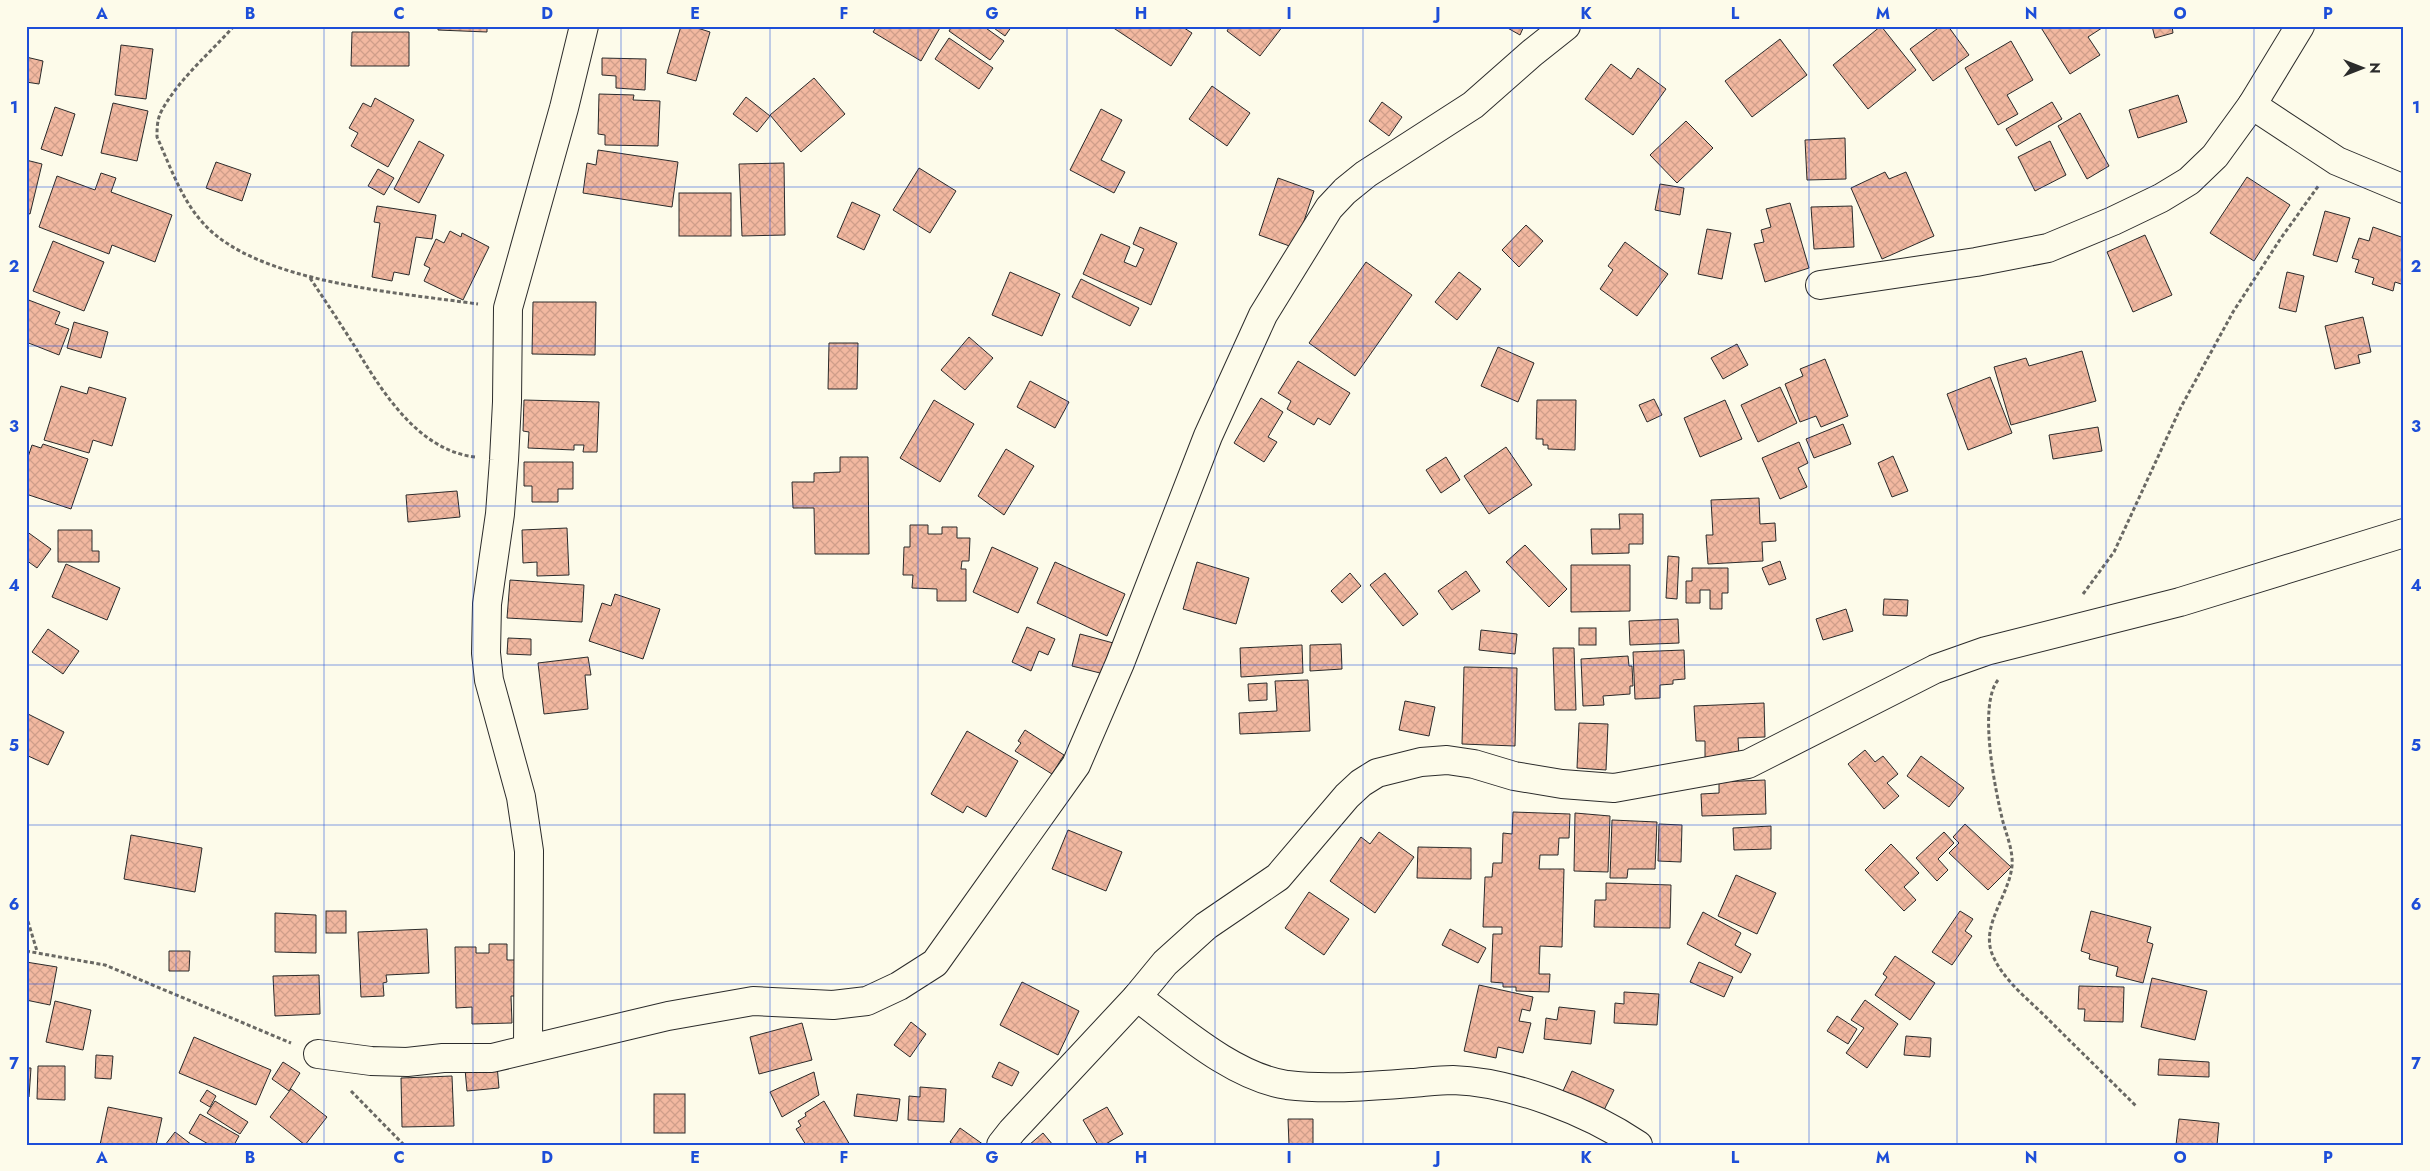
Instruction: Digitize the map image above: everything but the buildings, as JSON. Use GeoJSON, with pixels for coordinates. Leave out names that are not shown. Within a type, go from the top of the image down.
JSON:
{"type":"FeatureCollection","features":[{"type":"Feature","properties":{"kind":"street"},"geometry":{"type":"LineString","coordinates":[[528,1049],[529,850],[521,798],[489,680],[486,653],[487,604],[500,514],[504,460],[508,308],[564,108],[584,26]]}},
{"type":"Feature","properties":{"kind":"street"},"geometry":{"type":"LineString","coordinates":[[318,1054],[371,1061],[407,1062],[443,1058],[492,1058],[668,1016],[753,1002],[833,1005],[866,1002],[899,986],[936,963],[1076,765],[1120,663],[1208,436],[1263,315],[1329,208],[1345,191],[1366,174],[1473,105],[1566,26]]}},
{"type":"Feature","properties":{"kind":"street"},"geometry":{"type":"LineString","coordinates":[[1820,285],[1976,262],[2048,248],[2113,221],[2161,198],[2189,181],[2215,156],[2252,105],[2300,26]]}},
{"type":"Feature","properties":{"kind":"street"},"geometry":{"type":"LineString","coordinates":[[2252,105],[2337,161],[2404,189]]}},
{"type":"Feature","properties":{"kind":"street"},"geometry":{"type":"LineString","coordinates":[[1001,1145],[1138,997],[1165,963],[1206,926],[1278,877],[1347,796],[1361,783],[1377,773],[1421,762],[1447,760],[1474,764],[1514,776],[1562,784],[1614,788],[1748,764],[1935,669],[1986,651],[2180,602],[2404,533]]}},
{"type":"Feature","properties":{"kind":"street"},"geometry":{"type":"LineString","coordinates":[[1138,997],[1193,1039],[1239,1068],[1262,1078],[1286,1085],[1341,1087],[1453,1080],[1490,1085],[1567,1108],[1612,1127],[1638,1145]]}},
{"type":"Feature","properties":{"kind":"path"},"geometry":{"type":"LineString","coordinates":[[234,26],[183,83],[161,111],[157,125],[157,137],[193,210],[216,236],[251,256],[309,277],[366,288],[508,308]]}},
{"type":"Feature","properties":{"kind":"path"},"geometry":{"type":"LineString","coordinates":[[2078,601],[2114,552],[2182,407],[2233,312],[2280,238],[2337,161]]}},
{"type":"Feature","properties":{"kind":"path"},"geometry":{"type":"LineString","coordinates":[[309,277],[382,389],[407,418],[429,439],[447,449],[468,456],[504,460]]}},
{"type":"Feature","properties":{"kind":"path"},"geometry":{"type":"LineString","coordinates":[[2001,676],[1995,684],[1989,710],[1989,736],[1994,782],[2011,849],[2012,866],[1992,931],[1990,944],[1993,956],[2015,987],[2136,1106]]}},
{"type":"Feature","properties":{"kind":"path"},"geometry":{"type":"LineString","coordinates":[[26,915],[37,951]]}},
{"type":"Feature","properties":{"kind":"path"},"geometry":{"type":"LineString","coordinates":[[26,950],[105,965],[318,1054],[404,1145]]}}]}
